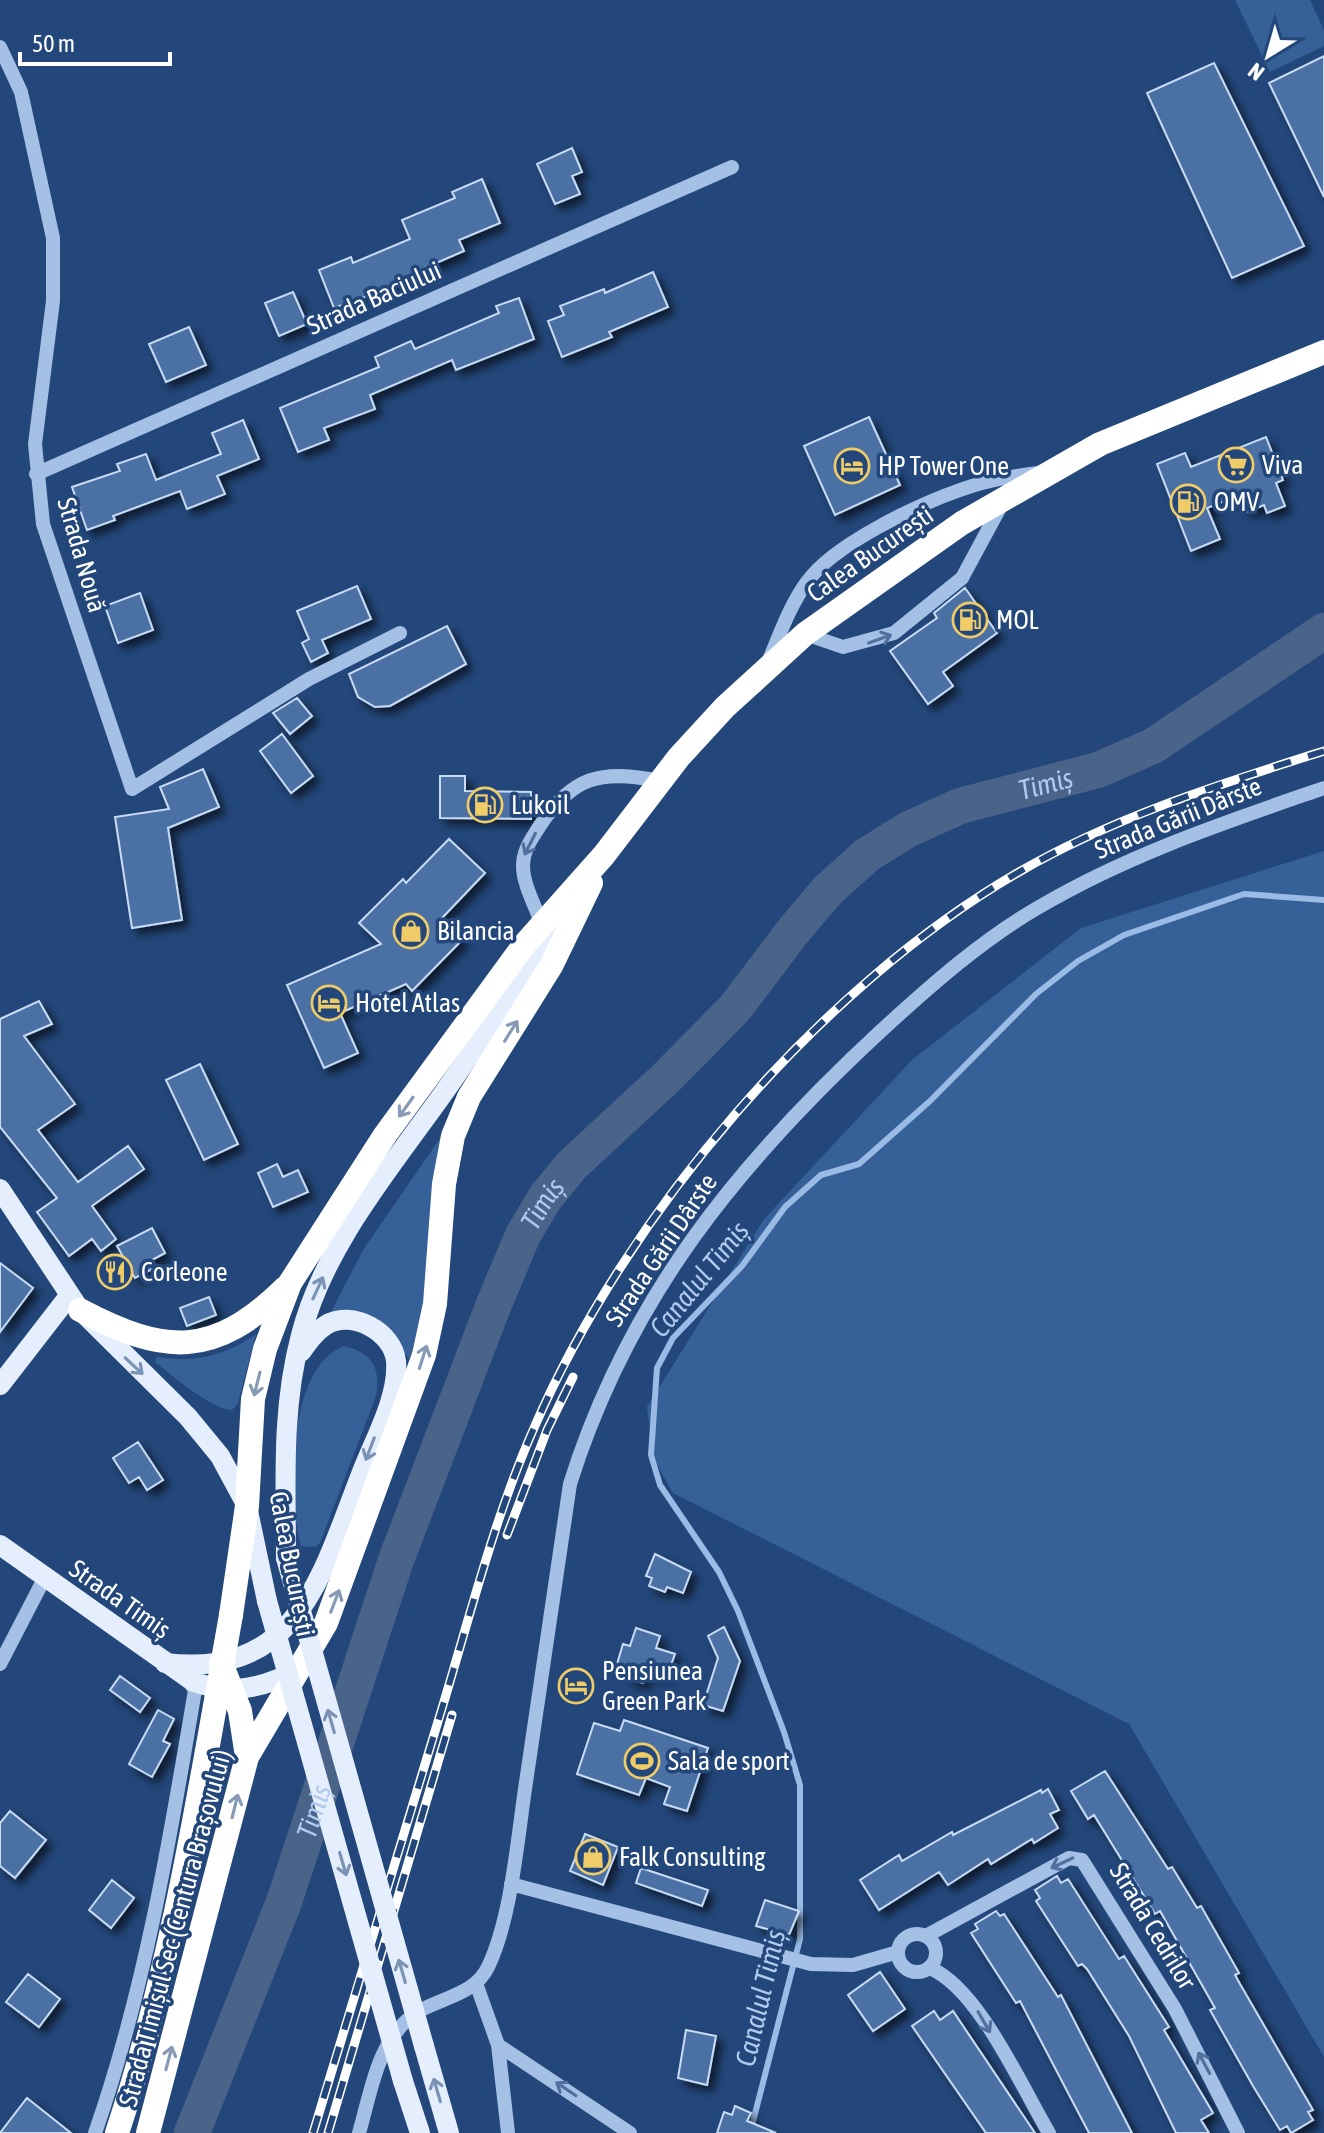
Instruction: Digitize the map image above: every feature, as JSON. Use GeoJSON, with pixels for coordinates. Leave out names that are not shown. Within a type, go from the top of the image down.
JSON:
{"type":"FeatureCollection","features":[{"type":"Feature","properties":{"kind":"highway","name":"Calea București"},"geometry":{"type":"LineString","coordinates":[[247,1506],[253,1399],[265,1349],[290,1283],[321,1230],[385,1135],[524,945],[604,855],[660,781],[725,707],[805,634],[912,557],[1006,496],[1047,472],[1153,420],[1324,352]]}},
{"type":"Feature","properties":{"kind":"highway","name":"Strada Timișul Sec (Centura Brașovului)"},"geometry":{"type":"LineString","coordinates":[[148,2133],[247,1757],[334,1603],[424,1355],[435,1304],[444,1184],[453,1136],[469,1097],[551,966],[604,855]]}},
{"type":"Feature","properties":{"kind":"highway"},"geometry":{"type":"LineString","coordinates":[[74,1303],[150,1341],[201,1343],[249,1319],[290,1283]]}},
{"type":"Feature","properties":{"kind":"highway","name":"Strada Timișul Sec (Centura Brașovului)"},"geometry":{"type":"LineString","coordinates":[[117,2133],[152,2011],[179,1894],[231,1615],[247,1506]]}},
{"type":"Feature","properties":{"kind":"highway"},"geometry":{"type":"LineString","coordinates":[[221,1663],[245,1732],[247,1757]]}},
{"type":"Feature","properties":{"kind":"main road","name":"Calea București"},"geometry":{"type":"LineString","coordinates":[[449,2133],[286,1558],[283,1463],[295,1362],[309,1309],[351,1229],[604,855]]}},
{"type":"Feature","properties":{"kind":"main road"},"geometry":{"type":"LineString","coordinates":[[0,1189],[74,1303],[205,1436],[236,1482],[247,1506]]}},
{"type":"Feature","properties":{"kind":"main road"},"geometry":{"type":"LineString","coordinates":[[0,1385],[74,1303]]}},
{"type":"Feature","properties":{"kind":"main road"},"geometry":{"type":"LineString","coordinates":[[165,1663],[221,1663],[258,1651],[288,1625],[323,1571],[388,1402],[396,1363],[385,1337],[362,1323],[347,1320],[328,1323],[312,1336],[295,1362]]}},
{"type":"Feature","properties":{"kind":"main road","name":"Calea București"},"geometry":{"type":"LineString","coordinates":[[247,1506],[267,1601],[420,2133]]}},
{"type":"Feature","properties":{"kind":"main road","name":"Strada Timiș"},"geometry":{"type":"LineString","coordinates":[[0,1545],[186,1678],[213,1688],[232,1690]]}},
{"type":"Feature","properties":{"kind":"main road"},"geometry":{"type":"LineString","coordinates":[[232,1690],[260,1686],[298,1670]]}},
{"type":"Feature","properties":{"kind":"street","name":"Strada Nouă"},"geometry":{"type":"LineString","coordinates":[[0,47],[21,92],[53,238],[53,301],[38,407],[36,474],[43,524],[132,789],[309,679],[400,633]]}},
{"type":"Feature","properties":{"kind":"street","name":"Strada Baciului"},"geometry":{"type":"LineString","coordinates":[[36,474],[732,167]]}},
{"type":"Feature","properties":{"kind":"street"},"geometry":{"type":"LineString","coordinates":[[764,670],[808,579],[829,560],[905,516],[960,490],[1047,472]]}},
{"type":"Feature","properties":{"kind":"street"},"geometry":{"type":"LineString","coordinates":[[805,634],[843,647],[869,643],[894,633],[962,578],[1006,496]]}},
{"type":"Feature","properties":{"kind":"street"},"geometry":{"type":"LineString","coordinates":[[542,925],[523,870],[524,850],[549,813],[576,784],[603,775],[660,781]]}},
{"type":"Feature","properties":{"kind":"street","name":"Strada Gării Dârste"},"geometry":{"type":"LineString","coordinates":[[477,1986],[489,1964],[511,1884],[570,1484],[590,1421],[618,1359],[686,1245],[741,1175],[836,1073],[945,973],[1037,908],[1129,859],[1324,788]]}},
{"type":"Feature","properties":{"kind":"street","name":"Strada Timiș"},"geometry":{"type":"LineString","coordinates":[[0,1664],[44,1579]]}},
{"type":"Feature","properties":{"kind":"street"},"geometry":{"type":"LineString","coordinates":[[95,2133],[153,1923],[195,1690],[186,1678]]}},
{"type":"Feature","properties":{"kind":"street","name":"Strada Cedrilor"},"geometry":{"type":"LineString","coordinates":[[926,1936],[1069,1858],[1082,1860],[1175,2009],[1238,2133]]}},
{"type":"Feature","properties":{"kind":"street"},"geometry":{"type":"LineString","coordinates":[[511,1884],[811,1964],[853,1965],[898,1952],[908,1937],[926,1936],[937,1951],[930,1968]]}},
{"type":"Feature","properties":{"kind":"street"},"geometry":{"type":"LineString","coordinates":[[898,1952],[901,1964],[911,1972],[930,1968],[948,1978],[969,1998],[1049,2133]]}},
{"type":"Feature","properties":{"kind":"street"},"geometry":{"type":"LineString","coordinates":[[359,2133],[376,2072],[387,2047],[405,2022],[434,2003],[477,1986],[498,2045],[508,2133]]}},
{"type":"Feature","properties":{"kind":"street"},"geometry":{"type":"LineString","coordinates":[[498,2045],[630,2133]]}},
{"type":"Feature","properties":{"kind":"shaded area"},"geometry":{"type":"Polygon","coordinates":[[[1235,0],[1310,0],[1324,30],[1324,46],[1270,72],[1235,0]]]}},
{"type":"Feature","properties":{"kind":"shaded area"},"geometry":{"type":"Polygon","coordinates":[[[1324,851],[1324,2057],[1129,1724],[673,1493],[654,1459],[647,1407],[764,1219],[912,1060],[1081,928],[1324,851]]]}},
{"type":"Feature","properties":{"kind":"shaded area"},"geometry":{"type":"Polygon","coordinates":[[[445,1131],[418,1340],[409,1359],[392,1336],[326,1322],[363,1250],[445,1131]]]}},
{"type":"Feature","properties":{"kind":"shaded area"},"geometry":{"type":"Polygon","coordinates":[[[256,1334],[238,1403],[232,1410],[214,1405],[155,1362],[157,1357],[184,1359],[221,1353],[256,1334]]]}},
{"type":"Feature","properties":{"kind":"shaded area"},"geometry":{"type":"Polygon","coordinates":[[[344,1346],[362,1353],[373,1364],[377,1378],[376,1396],[320,1543],[315,1547],[301,1546],[296,1524],[293,1467],[302,1406],[311,1379],[325,1359],[344,1346]]]}},
{"type":"Feature","properties":{"kind":"building"},"geometry":{"type":"Polygon","coordinates":[[[1324,56],[1324,197],[1269,83],[1324,56]]]}},
{"type":"Feature","properties":{"kind":"building"},"geometry":{"type":"Polygon","coordinates":[[[1214,63],[1304,246],[1232,278],[1147,93],[1214,63]]]}},
{"type":"Feature","properties":{"kind":"building"},"geometry":{"type":"Polygon","coordinates":[[[572,148],[582,172],[572,176],[580,194],[555,204],[537,164],[572,148]]]}},
{"type":"Feature","properties":{"kind":"building"},"geometry":{"type":"Polygon","coordinates":[[[482,179],[500,223],[459,240],[464,251],[413,273],[416,279],[334,308],[319,270],[351,257],[353,263],[410,239],[402,220],[455,198],[452,192],[482,179]]]}},
{"type":"Feature","properties":{"kind":"building"},"geometry":{"type":"Polygon","coordinates":[[[653,272],[668,307],[609,332],[612,337],[562,357],[548,321],[564,315],[560,306],[604,289],[605,293],[653,272]]]}},
{"type":"Feature","properties":{"kind":"building"},"geometry":{"type":"Polygon","coordinates":[[[293,292],[307,324],[279,336],[265,303],[293,292]]]}},
{"type":"Feature","properties":{"kind":"building"},"geometry":{"type":"Polygon","coordinates":[[[519,298],[534,339],[456,370],[452,360],[370,395],[375,409],[324,428],[329,440],[298,452],[280,408],[379,367],[375,357],[411,341],[415,349],[499,313],[496,306],[519,298]]]}},
{"type":"Feature","properties":{"kind":"building"},"geometry":{"type":"Polygon","coordinates":[[[189,327],[206,365],[166,382],[149,344],[189,327]]]}},
{"type":"Feature","properties":{"kind":"building","name":"HP Tower One"},"geometry":{"type":"Polygon","coordinates":[[[869,417],[900,485],[835,515],[804,446],[869,417]]]}},
{"type":"Feature","properties":{"kind":"building"},"geometry":{"type":"Polygon","coordinates":[[[243,420],[259,459],[217,476],[225,494],[187,509],[180,491],[113,516],[115,520],[87,530],[72,487],[120,471],[117,464],[146,454],[156,480],[221,454],[212,433],[243,420]]]}},
{"type":"Feature","properties":{"kind":"building"},"geometry":{"type":"Polygon","coordinates":[[[1266,437],[1283,480],[1276,483],[1285,506],[1267,513],[1264,505],[1247,512],[1240,495],[1207,508],[1220,539],[1191,551],[1157,464],[1185,453],[1191,467],[1266,437]]]}},
{"type":"Feature","properties":{"kind":"building"},"geometry":{"type":"Polygon","coordinates":[[[357,586],[371,619],[322,640],[328,653],[311,662],[302,643],[309,639],[297,611],[357,586]]]}},
{"type":"Feature","properties":{"kind":"building"},"geometry":{"type":"Polygon","coordinates":[[[965,588],[997,633],[943,672],[953,686],[928,704],[890,651],[937,618],[934,613],[965,588]]]}},
{"type":"Feature","properties":{"kind":"building"},"geometry":{"type":"Polygon","coordinates":[[[140,593],[153,630],[118,643],[105,606],[140,593]]]}},
{"type":"Feature","properties":{"kind":"building"},"geometry":{"type":"Polygon","coordinates":[[[447,626],[466,664],[390,706],[375,707],[358,697],[349,674],[447,626]]]}},
{"type":"Feature","properties":{"kind":"building"},"geometry":{"type":"Polygon","coordinates":[[[297,698],[312,716],[290,734],[273,713],[297,698]]]}},
{"type":"Feature","properties":{"kind":"building"},"geometry":{"type":"Polygon","coordinates":[[[282,734],[313,776],[291,793],[260,751],[282,734]]]}},
{"type":"Feature","properties":{"kind":"building"},"geometry":{"type":"Polygon","coordinates":[[[203,769],[219,807],[168,828],[182,920],[132,928],[115,817],[169,809],[160,787],[203,769]]]}},
{"type":"Feature","properties":{"kind":"building","name":"Lukoil"},"geometry":{"type":"Polygon","coordinates":[[[440,776],[465,776],[465,791],[531,792],[531,819],[440,818],[440,776]]]}},
{"type":"Feature","properties":{"kind":"building"},"geometry":{"type":"Polygon","coordinates":[[[449,839],[485,873],[442,918],[463,939],[412,991],[406,984],[340,1013],[358,1053],[324,1068],[287,985],[381,944],[359,923],[403,879],[406,883],[449,839]]]}},
{"type":"Feature","properties":{"kind":"building"},"geometry":{"type":"Polygon","coordinates":[[[39,1001],[52,1024],[24,1036],[75,1104],[38,1130],[78,1182],[128,1146],[144,1169],[92,1206],[116,1239],[101,1251],[92,1239],[69,1256],[37,1212],[57,1198],[0,1127],[0,1019],[39,1001]]]}},
{"type":"Feature","properties":{"kind":"building"},"geometry":{"type":"Polygon","coordinates":[[[200,1064],[238,1144],[204,1160],[166,1080],[200,1064]]]}},
{"type":"Feature","properties":{"kind":"building"},"geometry":{"type":"Polygon","coordinates":[[[277,1164],[283,1177],[298,1170],[308,1192],[273,1207],[258,1173],[277,1164]]]}},
{"type":"Feature","properties":{"kind":"building"},"geometry":{"type":"Polygon","coordinates":[[[152,1228],[165,1253],[152,1260],[156,1267],[135,1278],[117,1246],[152,1228]]]}},
{"type":"Feature","properties":{"kind":"building"},"geometry":{"type":"Polygon","coordinates":[[[0,1263],[33,1288],[0,1332],[0,1263]]]}},
{"type":"Feature","properties":{"kind":"building"},"geometry":{"type":"Polygon","coordinates":[[[209,1297],[216,1315],[187,1326],[180,1308],[209,1297]]]}},
{"type":"Feature","properties":{"kind":"building"},"geometry":{"type":"Polygon","coordinates":[[[138,1442],[163,1480],[147,1490],[139,1477],[129,1483],[113,1458],[138,1442]]]}},
{"type":"Feature","properties":{"kind":"building"},"geometry":{"type":"Polygon","coordinates":[[[655,1554],[691,1572],[683,1593],[667,1587],[665,1592],[649,1586],[652,1578],[646,1576],[655,1554]]]}},
{"type":"Feature","properties":{"kind":"building"},"geometry":{"type":"Polygon","coordinates":[[[724,1627],[740,1661],[723,1711],[703,1705],[718,1658],[708,1636],[724,1627]]]}},
{"type":"Feature","properties":{"kind":"building"},"geometry":{"type":"Polygon","coordinates":[[[636,1628],[660,1636],[656,1648],[675,1654],[667,1676],[647,1671],[643,1683],[626,1677],[628,1668],[617,1664],[623,1644],[630,1646],[636,1628]]]}},
{"type":"Feature","properties":{"kind":"building"},"geometry":{"type":"Polygon","coordinates":[[[120,1676],[150,1698],[140,1712],[110,1690],[120,1676]]]}},
{"type":"Feature","properties":{"kind":"building"},"geometry":{"type":"Polygon","coordinates":[[[158,1710],[174,1719],[163,1741],[170,1744],[152,1777],[129,1764],[158,1710]]]}},
{"type":"Feature","properties":{"kind":"building","name":"Sala de sport"},"geometry":{"type":"Polygon","coordinates":[[[624,1720],[708,1748],[687,1811],[664,1804],[670,1787],[646,1778],[639,1795],[577,1774],[594,1723],[620,1731],[624,1720]]]}},
{"type":"Feature","properties":{"kind":"building"},"geometry":{"type":"Polygon","coordinates":[[[1105,1771],[1168,1869],[1172,1867],[1197,1908],[1201,1906],[1239,1973],[1235,1975],[1313,2110],[1308,2112],[1313,2120],[1291,2133],[1287,2126],[1280,2130],[1253,2086],[1210,2010],[1215,2008],[1160,1911],[1155,1914],[1094,1815],[1088,1819],[1071,1791],[1105,1771]]]}},
{"type":"Feature","properties":{"kind":"building"},"geometry":{"type":"Polygon","coordinates":[[[1048,1789],[1059,1810],[1050,1814],[1058,1828],[1034,1843],[1032,1839],[991,1864],[988,1859],[948,1885],[939,1872],[879,1910],[860,1880],[899,1855],[902,1861],[952,1832],[953,1835],[1048,1789]]]}},
{"type":"Feature","properties":{"kind":"building"},"geometry":{"type":"Polygon","coordinates":[[[10,1811],[46,1840],[15,1878],[0,1866],[0,1823],[10,1811]]]}},
{"type":"Feature","properties":{"kind":"building"},"geometry":{"type":"Polygon","coordinates":[[[585,1834],[618,1847],[603,1885],[570,1871],[585,1834]]]}},
{"type":"Feature","properties":{"kind":"building"},"geometry":{"type":"Polygon","coordinates":[[[641,1868],[708,1890],[702,1906],[636,1883],[641,1868]]]}},
{"type":"Feature","properties":{"kind":"building"},"geometry":{"type":"Polygon","coordinates":[[[1057,1876],[1061,1883],[1068,1879],[1119,1959],[1124,1956],[1169,2027],[1164,2030],[1213,2113],[1201,2120],[1209,2133],[1176,2133],[1129,2036],[1087,1969],[1082,1964],[1078,1966],[1036,1901],[1040,1898],[1035,1890],[1057,1876]]]}},
{"type":"Feature","properties":{"kind":"building"},"geometry":{"type":"Polygon","coordinates":[[[112,1880],[134,1898],[111,1928],[89,1910],[112,1880]]]}},
{"type":"Feature","properties":{"kind":"building"},"geometry":{"type":"Polygon","coordinates":[[[765,1900],[799,1911],[789,1935],[756,1926],[765,1900]]]}},
{"type":"Feature","properties":{"kind":"building"},"geometry":{"type":"Polygon","coordinates":[[[996,1911],[1000,1916],[1004,1914],[1058,1997],[1061,1995],[1132,2133],[1089,2133],[1020,2001],[1016,2003],[971,1933],[978,1929],[975,1924],[996,1911]]]}},
{"type":"Feature","properties":{"kind":"building"},"geometry":{"type":"Polygon","coordinates":[[[880,1972],[905,2009],[873,2031],[848,1995],[880,1972]]]}},
{"type":"Feature","properties":{"kind":"building"},"geometry":{"type":"Polygon","coordinates":[[[28,1974],[60,1999],[39,2027],[6,2002],[28,1974]]]}},
{"type":"Feature","properties":{"kind":"building"},"geometry":{"type":"Polygon","coordinates":[[[934,2011],[940,2020],[953,2011],[1035,2133],[986,2133],[912,2026],[934,2011]]]}},
{"type":"Feature","properties":{"kind":"building"},"geometry":{"type":"Polygon","coordinates":[[[686,2030],[716,2036],[707,2085],[678,2078],[686,2030]]]}},
{"type":"Feature","properties":{"kind":"building"},"geometry":{"type":"Polygon","coordinates":[[[27,2098],[71,2133],[0,2133],[27,2098]]]}},
{"type":"Feature","properties":{"kind":"building"},"geometry":{"type":"Polygon","coordinates":[[[735,2106],[751,2113],[747,2121],[776,2133],[717,2133],[724,2112],[732,2115],[735,2106]]]}},
{"type":"Feature","properties":{"kind":"waterway","name":"Timiș"},"geometry":{"type":"LineString","coordinates":[[192,2133],[284,1902],[396,1560],[494,1304],[523,1235],[545,1198],[572,1165],[666,1078],[735,1008],[828,890],[867,855],[907,830],[960,806],[1098,770],[1153,746],[1324,631]]}},
{"type":"Feature","properties":{"kind":"waterway","name":"Canalul Timiș"},"geometry":{"type":"LineString","coordinates":[[750,2133],[800,1939],[800,1785],[784,1732],[738,1611],[719,1572],[660,1485],[651,1455],[657,1368],[673,1338],[742,1266],[785,1207],[821,1175],[859,1164],[930,1101],[1036,994],[1078,961],[1124,935],[1244,894],[1324,900]]}},
{"type":"Feature","properties":{"kind":"railway"},"geometry":{"type":"LineString","coordinates":[[313,2133],[484,1565],[520,1461],[573,1348],[620,1268],[675,1189],[736,1114],[801,1043],[871,978],[944,920],[1055,852],[1130,818],[1324,751]]}},
{"type":"Feature","properties":{"kind":"railway"},"geometry":{"type":"LineString","coordinates":[[507,1535],[547,1430],[573,1377]]}},
{"type":"Feature","properties":{"kind":"railway"},"geometry":{"type":"LineString","coordinates":[[328,2133],[452,1715]]}},
{"type":"Feature","properties":{"kind":"place","name":"Viva"},"geometry":{"type":"Point","coordinates":[1236,465]}},
{"type":"Feature","properties":{"kind":"place","name":"HP Tower One"},"geometry":{"type":"Point","coordinates":[852,466]}},
{"type":"Feature","properties":{"kind":"place","name":"OMV"},"geometry":{"type":"Point","coordinates":[1188,502]}},
{"type":"Feature","properties":{"kind":"place","name":"MOL"},"geometry":{"type":"Point","coordinates":[970,620]}},
{"type":"Feature","properties":{"kind":"place","name":"Lukoil"},"geometry":{"type":"Point","coordinates":[485,805]}},
{"type":"Feature","properties":{"kind":"place","name":"Bilancia"},"geometry":{"type":"Point","coordinates":[411,931]}},
{"type":"Feature","properties":{"kind":"place","name":"Hotel Atlas"},"geometry":{"type":"Point","coordinates":[329,1003]}},
{"type":"Feature","properties":{"kind":"place","name":"Corleone"},"geometry":{"type":"Point","coordinates":[115,1272]}},
{"type":"Feature","properties":{"kind":"place","name":"Pensiunea Green Park"},"geometry":{"type":"Point","coordinates":[576,1686]}},
{"type":"Feature","properties":{"kind":"place","name":"Sala de sport"},"geometry":{"type":"Point","coordinates":[642,1761]}},
{"type":"Feature","properties":{"kind":"place","name":"Falk Consulting"},"geometry":{"type":"Point","coordinates":[593,1857]}}]}
